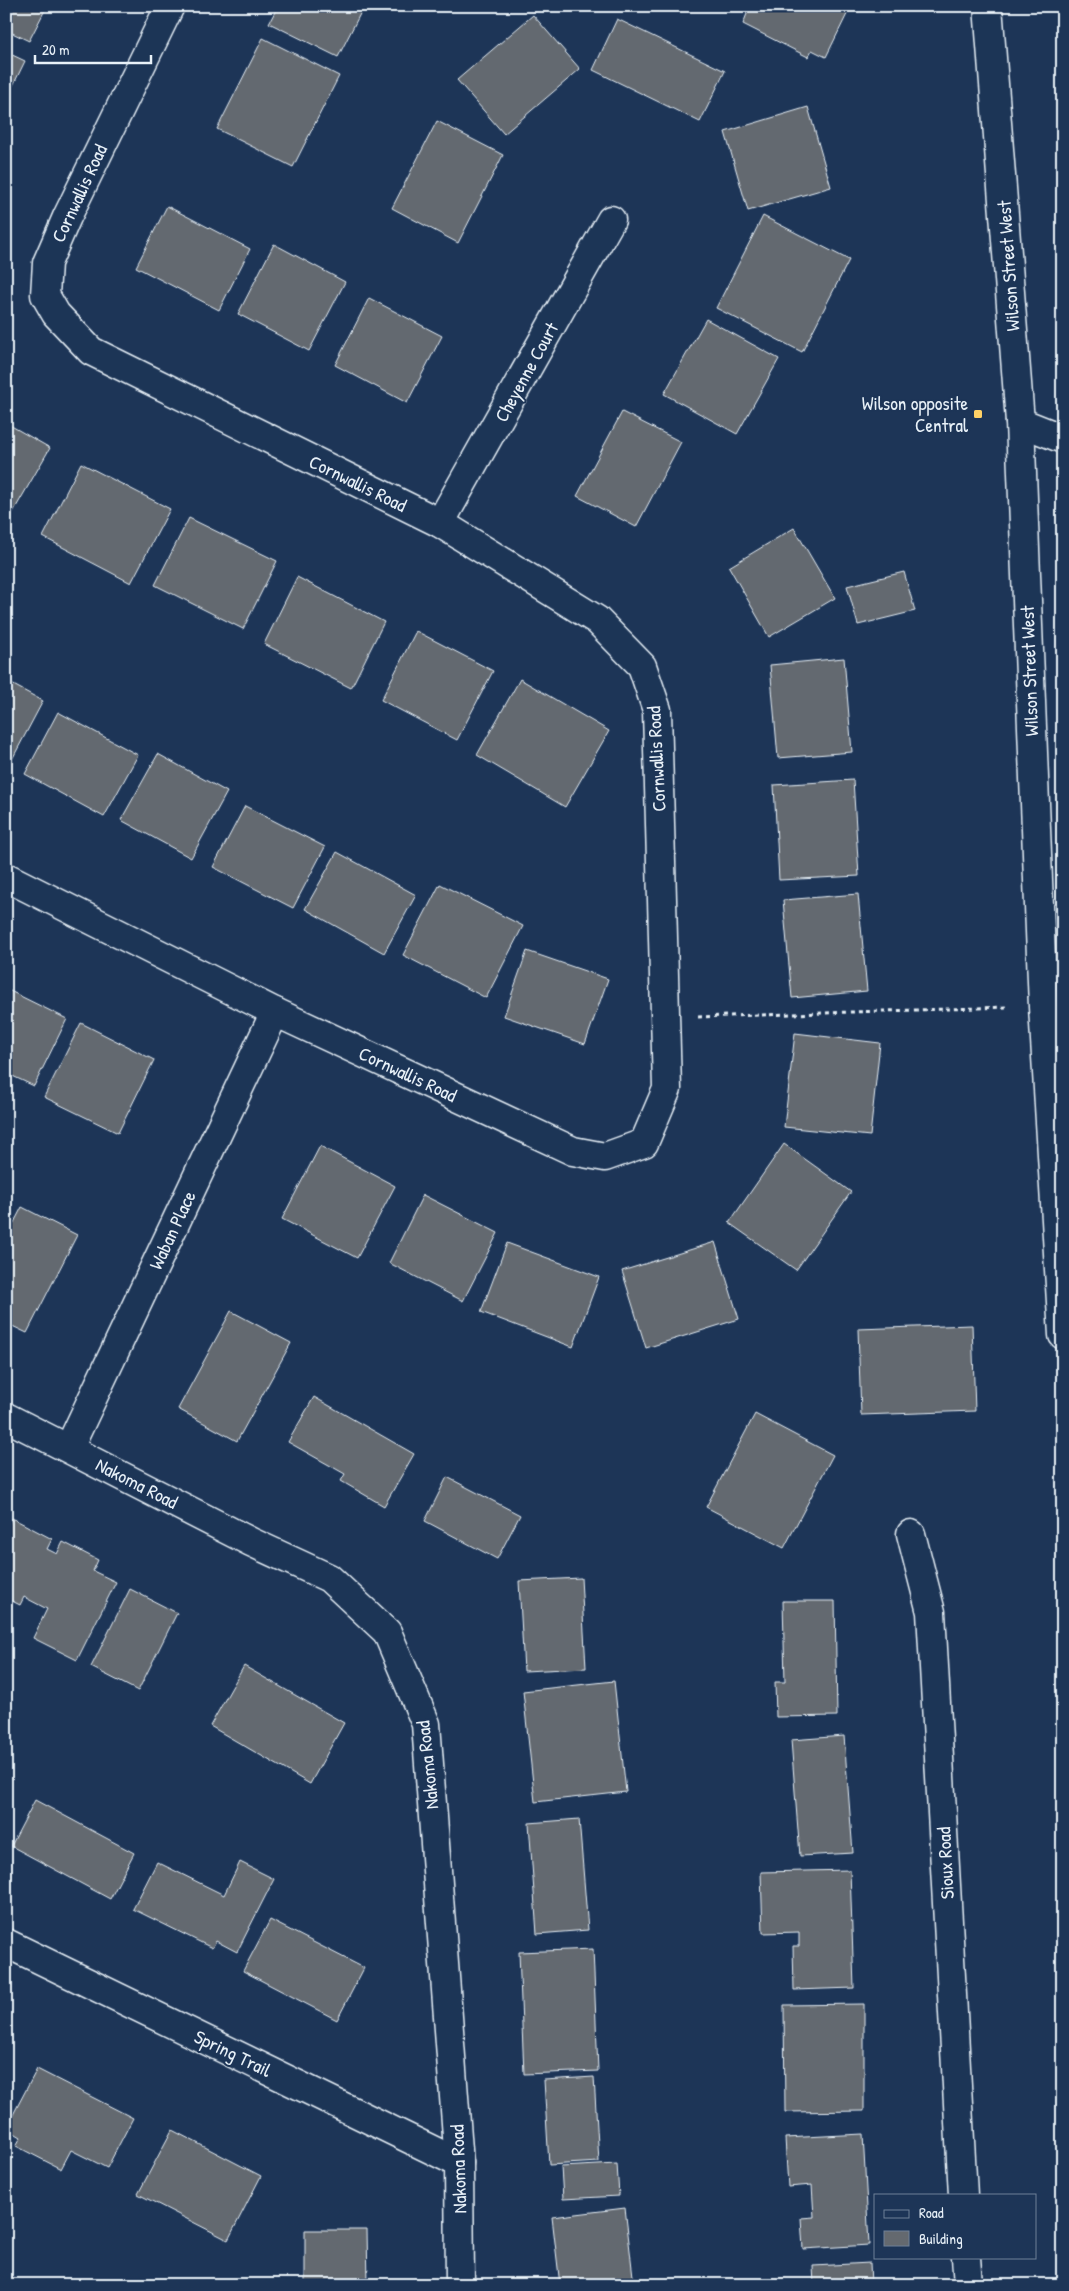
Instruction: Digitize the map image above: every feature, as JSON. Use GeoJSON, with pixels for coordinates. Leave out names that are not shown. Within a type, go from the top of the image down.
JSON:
{"type":"FeatureCollection","features":[{"type":"Feature","properties":{"kind":"street","name":"Cornwallis Road"},"geometry":{"type":"LineString","coordinates":[[6,877],[275,1012],[573,1151],[605,1157],[644,1143],[667,1089],[657,710],[642,666],[597,620],[440,523],[91,351],[56,314],[44,296],[47,263],[170,6]]}},
{"type":"Feature","properties":{"kind":"street","name":"Wilson Street West"},"geometry":{"type":"LineString","coordinates":[[988,6],[1020,422],[1043,1007],[1063,1334]]}},
{"type":"Feature","properties":{"kind":"street","name":"Cheyenne Court"},"geometry":{"type":"LineString","coordinates":[[440,523],[611,220]]}},
{"type":"Feature","properties":{"kind":"street"},"geometry":{"type":"LineString","coordinates":[[1020,422],[1063,439]]}},
{"type":"Feature","properties":{"kind":"street","name":"Waban Place"},"geometry":{"type":"LineString","coordinates":[[69,1448],[275,1012]]}},
{"type":"Feature","properties":{"kind":"street","name":"Nakoma Road"},"geometry":{"type":"LineString","coordinates":[[6,1417],[251,1542],[329,1578],[387,1632],[426,1724],[459,2163],[460,2285]]}},
{"type":"Feature","properties":{"kind":"street","name":"Sioux Road"},"geometry":{"type":"LineString","coordinates":[[911,1534],[931,1612],[963,2194]]}},
{"type":"Feature","properties":{"kind":"street","name":"Spring Trail"},"geometry":{"type":"LineString","coordinates":[[6,1943],[459,2163]]}},
{"type":"Feature","properties":{"kind":"street"},"geometry":{"type":"LineString","coordinates":[[966,2258],[968,2285]]}},
{"type":"Feature","properties":{"kind":"path"},"geometry":{"type":"LineString","coordinates":[[665,1018],[1043,1007]]}},
{"type":"Feature","properties":{"kind":"building"},"geometry":{"type":"Polygon","coordinates":[[[6,6],[47,6],[29,41],[6,30],[6,6]]]}},
{"type":"Feature","properties":{"kind":"building"},"geometry":{"type":"Polygon","coordinates":[[[278,6],[364,6],[338,57],[269,23],[278,6]]]}},
{"type":"Feature","properties":{"kind":"building"},"geometry":{"type":"Polygon","coordinates":[[[750,6],[851,6],[826,57],[812,50],[808,57],[743,24],[750,6]]]}},
{"type":"Feature","properties":{"kind":"building"},"geometry":{"type":"Polygon","coordinates":[[[533,15],[580,69],[504,134],[457,80],[533,15]]]}},
{"type":"Feature","properties":{"kind":"building"},"geometry":{"type":"Polygon","coordinates":[[[617,19],[725,71],[700,122],[593,70],[617,19]]]}},
{"type":"Feature","properties":{"kind":"building"},"geometry":{"type":"Polygon","coordinates":[[[263,38],[339,76],[293,167],[217,129],[263,38]]]}},
{"type":"Feature","properties":{"kind":"building"},"geometry":{"type":"Polygon","coordinates":[[[6,52],[25,61],[6,100],[6,52]]]}},
{"type":"Feature","properties":{"kind":"building"},"geometry":{"type":"Polygon","coordinates":[[[808,107],[831,187],[748,211],[725,132],[808,107]]]}},
{"type":"Feature","properties":{"kind":"building"},"geometry":{"type":"Polygon","coordinates":[[[437,121],[503,155],[458,243],[392,208],[437,121]]]}},
{"type":"Feature","properties":{"kind":"building"},"geometry":{"type":"Polygon","coordinates":[[[167,206],[250,249],[219,310],[136,267],[167,206]]]}},
{"type":"Feature","properties":{"kind":"building"},"geometry":{"type":"Polygon","coordinates":[[[763,216],[849,260],[802,352],[716,308],[763,216]]]}},
{"type":"Feature","properties":{"kind":"building"},"geometry":{"type":"Polygon","coordinates":[[[274,244],[345,282],[309,351],[238,314],[274,244]]]}},
{"type":"Feature","properties":{"kind":"building"},"geometry":{"type":"Polygon","coordinates":[[[369,298],[442,336],[407,403],[335,365],[369,298]]]}},
{"type":"Feature","properties":{"kind":"building"},"geometry":{"type":"Polygon","coordinates":[[[706,319],[779,359],[737,434],[664,394],[706,319]]]}},
{"type":"Feature","properties":{"kind":"building"},"geometry":{"type":"Polygon","coordinates":[[[622,412],[681,442],[636,527],[577,496],[622,412]]]}},
{"type":"Feature","properties":{"kind":"building"},"geometry":{"type":"Polygon","coordinates":[[[6,423],[50,448],[12,514],[6,511],[6,423]]]}},
{"type":"Feature","properties":{"kind":"building"},"geometry":{"type":"Polygon","coordinates":[[[81,463],[170,509],[131,583],[43,537],[81,463]]]}},
{"type":"Feature","properties":{"kind":"building"},"geometry":{"type":"Polygon","coordinates":[[[189,518],[277,561],[243,629],[155,585],[189,518]]]}},
{"type":"Feature","properties":{"kind":"building"},"geometry":{"type":"Polygon","coordinates":[[[794,528],[835,598],[769,637],[729,567],[794,528]]]}},
{"type":"Feature","properties":{"kind":"building"},"geometry":{"type":"Polygon","coordinates":[[[904,572],[915,611],[858,625],[847,586],[904,572]]]}},
{"type":"Feature","properties":{"kind":"building"},"geometry":{"type":"Polygon","coordinates":[[[297,577],[384,622],[351,688],[264,644],[297,577]]]}},
{"type":"Feature","properties":{"kind":"building"},"geometry":{"type":"Polygon","coordinates":[[[416,631],[493,671],[457,740],[381,700],[416,631]]]}},
{"type":"Feature","properties":{"kind":"building"},"geometry":{"type":"Polygon","coordinates":[[[844,658],[852,752],[778,758],[770,665],[844,658]]]}},
{"type":"Feature","properties":{"kind":"building"},"geometry":{"type":"Polygon","coordinates":[[[520,679],[609,731],[565,807],[477,755],[520,679]]]}},
{"type":"Feature","properties":{"kind":"building"},"geometry":{"type":"Polygon","coordinates":[[[6,681],[43,701],[8,767],[6,766],[6,681]]]}},
{"type":"Feature","properties":{"kind":"building"},"geometry":{"type":"Polygon","coordinates":[[[58,712],[138,755],[104,817],[25,774],[58,712]]]}},
{"type":"Feature","properties":{"kind":"building"},"geometry":{"type":"Polygon","coordinates":[[[158,754],[227,792],[191,858],[121,820],[158,754]]]}},
{"type":"Feature","properties":{"kind":"building"},"geometry":{"type":"Polygon","coordinates":[[[853,780],[859,876],[779,880],[774,785],[853,780]]]}},
{"type":"Feature","properties":{"kind":"building"},"geometry":{"type":"Polygon","coordinates":[[[245,806],[325,847],[293,908],[213,867],[245,806]]]}},
{"type":"Feature","properties":{"kind":"building"},"geometry":{"type":"Polygon","coordinates":[[[337,852],[416,895],[384,953],[305,909],[337,852]]]}},
{"type":"Feature","properties":{"kind":"building"},"geometry":{"type":"Polygon","coordinates":[[[440,884],[523,926],[486,998],[403,955],[440,884]]]}},
{"type":"Feature","properties":{"kind":"building"},"geometry":{"type":"Polygon","coordinates":[[[858,894],[867,991],[792,998],[783,900],[858,894]]]}},
{"type":"Feature","properties":{"kind":"building"},"geometry":{"type":"Polygon","coordinates":[[[527,951],[608,979],[585,1044],[504,1016],[527,951]]]}},
{"type":"Feature","properties":{"kind":"building"},"geometry":{"type":"Polygon","coordinates":[[[6,989],[67,1019],[34,1086],[6,1073],[6,989]]]}},
{"type":"Feature","properties":{"kind":"building"},"geometry":{"type":"Polygon","coordinates":[[[81,1023],[154,1060],[118,1133],[44,1097],[81,1023]]]}},
{"type":"Feature","properties":{"kind":"building"},"geometry":{"type":"Polygon","coordinates":[[[795,1033],[880,1043],[870,1136],[784,1127],[795,1033]]]}},
{"type":"Feature","properties":{"kind":"building"},"geometry":{"type":"Polygon","coordinates":[[[784,1144],[851,1192],[796,1270],[729,1223],[784,1144]]]}},
{"type":"Feature","properties":{"kind":"building"},"geometry":{"type":"Polygon","coordinates":[[[320,1146],[395,1186],[357,1258],[282,1219],[320,1146]]]}},
{"type":"Feature","properties":{"kind":"building"},"geometry":{"type":"Polygon","coordinates":[[[423,1195],[498,1233],[463,1301],[389,1263],[423,1195]]]}},
{"type":"Feature","properties":{"kind":"building"},"geometry":{"type":"Polygon","coordinates":[[[22,1207],[77,1235],[27,1333],[6,1323],[6,1238],[22,1207]]]}},
{"type":"Feature","properties":{"kind":"building"},"geometry":{"type":"Polygon","coordinates":[[[715,1242],[739,1319],[646,1348],[622,1271],[715,1242]]]}},
{"type":"Feature","properties":{"kind":"building"},"geometry":{"type":"Polygon","coordinates":[[[507,1243],[599,1277],[573,1347],[481,1312],[507,1243]]]}},
{"type":"Feature","properties":{"kind":"building"},"geometry":{"type":"Polygon","coordinates":[[[231,1311],[291,1343],[237,1441],[178,1409],[231,1311]]]}},
{"type":"Feature","properties":{"kind":"building"},"geometry":{"type":"Polygon","coordinates":[[[972,1325],[975,1411],[861,1415],[858,1329],[972,1325]]]}},
{"type":"Feature","properties":{"kind":"building"},"geometry":{"type":"Polygon","coordinates":[[[314,1397],[414,1454],[384,1506],[341,1481],[345,1474],[288,1442],[314,1397]]]}},
{"type":"Feature","properties":{"kind":"building"},"geometry":{"type":"Polygon","coordinates":[[[755,1414],[833,1455],[784,1548],[706,1507],[755,1414]]]}},
{"type":"Feature","properties":{"kind":"building"},"geometry":{"type":"Polygon","coordinates":[[[447,1477],[520,1515],[497,1559],[425,1521],[447,1477]]]}},
{"type":"Feature","properties":{"kind":"building"},"geometry":{"type":"Polygon","coordinates":[[[12,1518],[52,1539],[47,1549],[57,1554],[63,1542],[98,1560],[93,1571],[116,1582],[77,1660],[33,1638],[47,1609],[24,1597],[20,1605],[6,1598],[6,1529],[12,1518]]]}},
{"type":"Feature","properties":{"kind":"building"},"geometry":{"type":"Polygon","coordinates":[[[581,1578],[586,1668],[524,1671],[519,1581],[581,1578]]]}},
{"type":"Feature","properties":{"kind":"building"},"geometry":{"type":"Polygon","coordinates":[[[130,1589],[177,1613],[138,1691],[91,1667],[130,1589]]]}},
{"type":"Feature","properties":{"kind":"building"},"geometry":{"type":"Polygon","coordinates":[[[783,1601],[835,1601],[837,1716],[776,1717],[775,1682],[785,1682],[783,1601]]]}},
{"type":"Feature","properties":{"kind":"building"},"geometry":{"type":"Polygon","coordinates":[[[244,1666],[344,1723],[310,1784],[210,1726],[244,1666]]]}},
{"type":"Feature","properties":{"kind":"building"},"geometry":{"type":"Polygon","coordinates":[[[614,1681],[626,1792],[535,1802],[523,1691],[614,1681]]]}},
{"type":"Feature","properties":{"kind":"building"},"geometry":{"type":"Polygon","coordinates":[[[844,1736],[853,1853],[800,1856],[791,1740],[844,1736]]]}},
{"type":"Feature","properties":{"kind":"building"},"geometry":{"type":"Polygon","coordinates":[[[35,1800],[134,1853],[110,1899],[11,1846],[35,1800]]]}},
{"type":"Feature","properties":{"kind":"building"},"geometry":{"type":"Polygon","coordinates":[[[579,1819],[588,1930],[537,1934],[529,1823],[579,1819]]]}},
{"type":"Feature","properties":{"kind":"building"},"geometry":{"type":"Polygon","coordinates":[[[157,1862],[224,1895],[240,1862],[274,1879],[237,1952],[216,1941],[212,1948],[133,1909],[157,1862]]]}},
{"type":"Feature","properties":{"kind":"building"},"geometry":{"type":"Polygon","coordinates":[[[850,1870],[854,1988],[794,1990],[793,1946],[799,1946],[799,1932],[763,1933],[761,1872],[850,1870]]]}},
{"type":"Feature","properties":{"kind":"building"},"geometry":{"type":"Polygon","coordinates":[[[270,1920],[364,1968],[337,2020],[243,1971],[270,1920]]]}},
{"type":"Feature","properties":{"kind":"building"},"geometry":{"type":"Polygon","coordinates":[[[593,1949],[598,2071],[524,2074],[519,1952],[593,1949]]]}},
{"type":"Feature","properties":{"kind":"building"},"geometry":{"type":"Polygon","coordinates":[[[864,2004],[864,2111],[785,2112],[784,2005],[864,2004]]]}},
{"type":"Feature","properties":{"kind":"building"},"geometry":{"type":"Polygon","coordinates":[[[37,2069],[133,2118],[107,2168],[71,2150],[61,2169],[16,2146],[21,2137],[6,2128],[37,2069]]]}},
{"type":"Feature","properties":{"kind":"building"},"geometry":{"type":"Polygon","coordinates":[[[594,2077],[599,2162],[549,2165],[544,2080],[594,2077]]]}},
{"type":"Feature","properties":{"kind":"building"},"geometry":{"type":"Polygon","coordinates":[[[172,2130],[261,2176],[228,2240],[138,2194],[172,2130]]]}},
{"type":"Feature","properties":{"kind":"building"},"geometry":{"type":"Polygon","coordinates":[[[863,2134],[869,2245],[803,2249],[801,2218],[814,2217],[812,2185],[788,2187],[785,2138],[863,2134]]]}},
{"type":"Feature","properties":{"kind":"building"},"geometry":{"type":"Polygon","coordinates":[[[617,2164],[619,2196],[563,2199],[561,2167],[617,2164]]]}},
{"type":"Feature","properties":{"kind":"building"},"geometry":{"type":"Polygon","coordinates":[[[625,2208],[634,2285],[560,2285],[552,2217],[625,2208]]]}},
{"type":"Feature","properties":{"kind":"building"},"geometry":{"type":"Polygon","coordinates":[[[305,2230],[367,2230],[368,2285],[305,2285],[305,2230]]]}},
{"type":"Feature","properties":{"kind":"building"},"geometry":{"type":"Polygon","coordinates":[[[870,2263],[871,2285],[814,2285],[813,2266],[870,2263]]]}},
{"type":"Feature","properties":{"kind":"place","name":"Wilson opposite Central"},"geometry":{"type":"Point","coordinates":[978,414]}}]}
